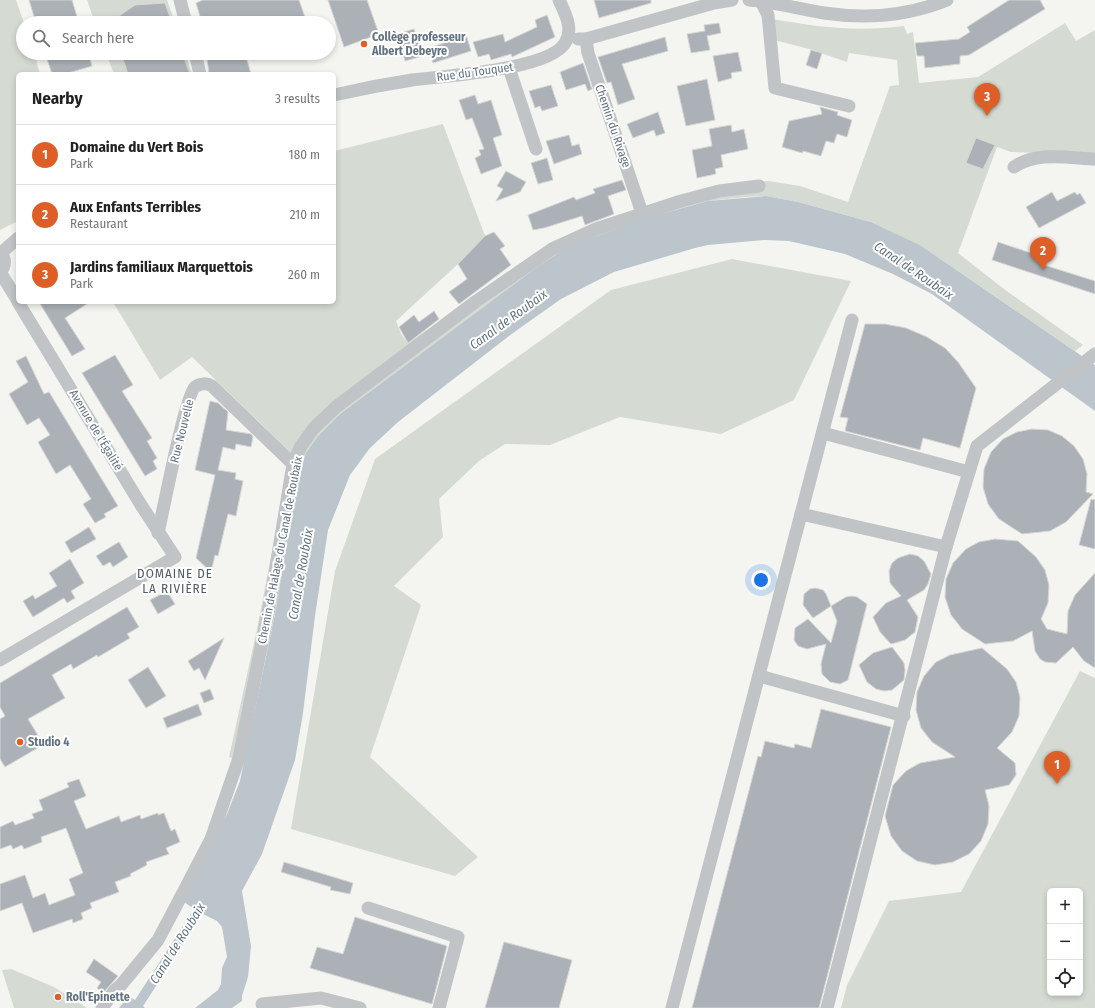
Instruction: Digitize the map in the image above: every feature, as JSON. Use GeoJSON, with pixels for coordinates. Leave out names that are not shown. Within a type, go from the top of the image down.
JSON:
{"type":"FeatureCollection","features":[{"type":"Feature","properties":{"kind":"street"},"geometry":{"type":"LineString","coordinates":[[180,0],[184,16]]}},
{"type":"Feature","properties":{"kind":"street"},"geometry":{"type":"LineString","coordinates":[[559,0],[568,21],[568,36],[574,39],[586,39],[714,3],[732,0]]}},
{"type":"Feature","properties":{"kind":"street"},"geometry":{"type":"LineString","coordinates":[[755,1],[825,13],[866,17],[913,10],[947,0]]}},
{"type":"Feature","properties":{"kind":"street"},"geometry":{"type":"LineString","coordinates":[[755,1],[768,14],[774,88],[849,106]]}},
{"type":"Feature","properties":{"kind":"street","name":"Rue du Touquet"},"geometry":{"type":"LineString","coordinates":[[336,95],[390,84],[509,68],[552,54],[562,47],[568,36]]}},
{"type":"Feature","properties":{"kind":"street","name":"Chemin du Rivage"},"geometry":{"type":"LineString","coordinates":[[586,39],[588,53],[642,213]]}},
{"type":"Feature","properties":{"kind":"street"},"geometry":{"type":"LineString","coordinates":[[197,60],[200,72]]}},
{"type":"Feature","properties":{"kind":"street"},"geometry":{"type":"LineString","coordinates":[[509,68],[536,149]]}},
{"type":"Feature","properties":{"kind":"street"},"geometry":{"type":"LineString","coordinates":[[1014,167],[1023,161],[1035,157],[1095,159]]}},
{"type":"Feature","properties":{"kind":"street","name":"Chemin de Halage du Canal de Roubaix"},"geometry":{"type":"LineString","coordinates":[[102,1008],[114,991],[121,985],[158,940],[211,839],[239,758],[278,558],[293,464],[301,446],[314,428],[336,407],[475,302],[552,249],[596,229],[642,213],[719,191],[759,186]]}},
{"type":"Feature","properties":{"kind":"street"},"geometry":{"type":"LineString","coordinates":[[0,272],[5,264],[4,258],[0,252],[16,240]]}},
{"type":"Feature","properties":{"kind":"street","name":"Avenue de l'Égalité"},"geometry":{"type":"LineString","coordinates":[[0,272],[5,291],[16,300]]}},
{"type":"Feature","properties":{"kind":"street","name":"Avenue de l'Égalité"},"geometry":{"type":"LineString","coordinates":[[0,660],[175,557],[158,533],[19,304]]}},
{"type":"Feature","properties":{"kind":"street"},"geometry":{"type":"LineString","coordinates":[[672,1008],[852,320]]}},
{"type":"Feature","properties":{"kind":"street"},"geometry":{"type":"LineString","coordinates":[[827,1008],[904,716],[946,547],[977,446],[1095,354]]}},
{"type":"Feature","properties":{"kind":"street","name":"Rue Nouvelle"},"geometry":{"type":"LineString","coordinates":[[158,533],[185,411],[192,391],[196,386],[207,384],[212,386],[293,464]]}},
{"type":"Feature","properties":{"kind":"street"},"geometry":{"type":"LineString","coordinates":[[822,433],[969,472]]}},
{"type":"Feature","properties":{"kind":"street"},"geometry":{"type":"LineString","coordinates":[[801,514],[946,547]]}},
{"type":"Feature","properties":{"kind":"street"},"geometry":{"type":"LineString","coordinates":[[759,676],[904,716]]}},
{"type":"Feature","properties":{"kind":"street"},"geometry":{"type":"LineString","coordinates":[[368,908],[458,938],[439,1008]]}},
{"type":"Feature","properties":{"kind":"street"},"geometry":{"type":"LineString","coordinates":[[262,1004],[321,998],[360,1008]]}},
{"type":"Feature","properties":{"kind":"shaded area"},"geometry":{"type":"Polygon","coordinates":[[[0,0],[16,0],[22,16],[16,16],[16,60],[36,60],[39,72],[16,72],[16,222],[0,230],[0,0]]]}},
{"type":"Feature","properties":{"kind":"shaded area"},"geometry":{"type":"Polygon","coordinates":[[[87,0],[167,0],[173,16],[93,16],[87,0]]]}},
{"type":"Feature","properties":{"kind":"shaded area"},"geometry":{"type":"Polygon","coordinates":[[[772,19],[853,29],[904,26],[907,34],[913,32],[919,83],[978,77],[1065,23],[1076,41],[1095,30],[1095,155],[1011,152],[997,147],[958,253],[1004,289],[1083,345],[1075,351],[920,245],[871,222],[798,202],[766,196],[707,201],[643,219],[607,233],[537,267],[340,414],[319,435],[297,482],[276,609],[243,763],[229,757],[257,629],[291,453],[192,357],[160,380],[114,304],[336,304],[336,151],[443,124],[485,236],[458,264],[396,321],[401,334],[408,343],[561,240],[736,184],[768,181],[800,186],[848,202],[890,86],[899,85],[897,60],[849,53],[847,62],[809,49],[774,40],[772,19]]]}},
{"type":"Feature","properties":{"kind":"shaded area"},"geometry":{"type":"Polygon","coordinates":[[[109,60],[187,60],[191,72],[113,72],[109,60]]]}},
{"type":"Feature","properties":{"kind":"shaded area"},"geometry":{"type":"Polygon","coordinates":[[[732,259],[851,281],[794,400],[721,434],[620,417],[550,445],[505,444],[479,461],[439,499],[443,537],[394,586],[421,605],[370,757],[478,857],[455,876],[291,829],[335,571],[375,459],[611,290],[732,259]]]}},
{"type":"Feature","properties":{"kind":"shaded area"},"geometry":{"type":"Polygon","coordinates":[[[1080,671],[1095,678],[1095,1008],[841,1008],[847,985],[889,901],[961,892],[1080,671]]]}},
{"type":"Feature","properties":{"kind":"shaded area"},"geometry":{"type":"Polygon","coordinates":[[[11,969],[54,987],[87,1008],[14,1008],[2,970],[11,969]]]}},
{"type":"Feature","properties":{"kind":"water","name":"Canal de Roubaix"},"geometry":{"type":"Polygon","coordinates":[[[766,196],[798,202],[871,222],[920,245],[1095,365],[1095,411],[932,294],[893,274],[845,254],[789,241],[764,240],[708,245],[695,248],[614,272],[561,299],[513,333],[398,422],[370,448],[350,475],[328,530],[315,616],[303,713],[295,760],[262,854],[242,891],[251,946],[248,977],[242,996],[242,1001],[232,1008],[195,1008],[218,990],[221,984],[222,968],[227,957],[222,927],[217,921],[203,914],[143,1006],[145,1008],[119,1008],[128,996],[135,1000],[194,909],[184,902],[227,814],[240,781],[276,609],[297,482],[306,453],[319,435],[340,414],[537,267],[570,246],[643,219],[708,201],[766,196]]]}},
{"type":"Feature","properties":{"kind":"building"},"geometry":{"type":"Polygon","coordinates":[[[29,0],[72,0],[77,16],[34,16],[29,0]]]}},
{"type":"Feature","properties":{"kind":"building"},"geometry":{"type":"Polygon","coordinates":[[[203,0],[299,0],[305,16],[200,16],[196,3],[203,0]]]}},
{"type":"Feature","properties":{"kind":"building"},"geometry":{"type":"Polygon","coordinates":[[[328,0],[367,0],[379,34],[344,47],[336,24],[336,16],[333,16],[328,0]]]}},
{"type":"Feature","properties":{"kind":"building"},"geometry":{"type":"Polygon","coordinates":[[[594,0],[651,0],[651,3],[599,18],[594,0]]]}},
{"type":"Feature","properties":{"kind":"building"},"geometry":{"type":"Polygon","coordinates":[[[1009,0],[1040,0],[1045,9],[969,55],[960,56],[960,64],[925,68],[924,56],[917,56],[915,43],[959,39],[970,32],[967,27],[1009,0]]]}},
{"type":"Feature","properties":{"kind":"building"},"geometry":{"type":"Polygon","coordinates":[[[165,3],[170,16],[119,16],[135,5],[165,3]]]}},
{"type":"Feature","properties":{"kind":"building"},"geometry":{"type":"Polygon","coordinates":[[[547,15],[555,37],[512,57],[511,54],[491,60],[489,54],[478,57],[473,42],[503,34],[505,42],[537,27],[535,20],[547,15]]]}},
{"type":"Feature","properties":{"kind":"building"},"geometry":{"type":"Polygon","coordinates":[[[719,23],[721,33],[707,36],[710,50],[691,53],[687,34],[705,31],[704,25],[719,23]]]}},
{"type":"Feature","properties":{"kind":"building"},"geometry":{"type":"Polygon","coordinates":[[[414,29],[423,56],[405,61],[397,34],[414,29]]]}},
{"type":"Feature","properties":{"kind":"building"},"geometry":{"type":"Polygon","coordinates":[[[466,34],[471,51],[433,63],[429,48],[447,42],[446,40],[466,34]]]}},
{"type":"Feature","properties":{"kind":"building"},"geometry":{"type":"Polygon","coordinates":[[[665,37],[668,51],[622,64],[635,99],[618,105],[611,82],[607,83],[598,57],[665,37]]]}},
{"type":"Feature","properties":{"kind":"building"},"geometry":{"type":"Polygon","coordinates":[[[811,50],[822,53],[817,69],[806,65],[811,50]]]}},
{"type":"Feature","properties":{"kind":"building"},"geometry":{"type":"Polygon","coordinates":[[[738,52],[742,71],[731,73],[732,78],[718,82],[713,56],[738,52]]]}},
{"type":"Feature","properties":{"kind":"building"},"geometry":{"type":"Polygon","coordinates":[[[47,60],[90,60],[92,66],[72,72],[51,72],[47,60]]]}},
{"type":"Feature","properties":{"kind":"building"},"geometry":{"type":"Polygon","coordinates":[[[123,60],[185,60],[189,72],[127,72],[123,60]]]}},
{"type":"Feature","properties":{"kind":"building"},"geometry":{"type":"Polygon","coordinates":[[[207,60],[247,60],[250,72],[209,72],[207,60]]]}},
{"type":"Feature","properties":{"kind":"building"},"geometry":{"type":"Polygon","coordinates":[[[583,63],[592,89],[588,91],[585,84],[566,90],[560,72],[583,63]]]}},
{"type":"Feature","properties":{"kind":"building"},"geometry":{"type":"Polygon","coordinates":[[[707,79],[715,120],[686,126],[677,86],[707,79]]]}},
{"type":"Feature","properties":{"kind":"building"},"geometry":{"type":"Polygon","coordinates":[[[551,85],[558,106],[542,111],[540,106],[535,108],[529,91],[551,85]]]}},
{"type":"Feature","properties":{"kind":"building"},"geometry":{"type":"Polygon","coordinates":[[[475,95],[478,104],[491,100],[502,135],[493,138],[502,166],[481,174],[475,158],[481,155],[479,150],[484,149],[472,118],[466,120],[459,100],[475,95]]]}},
{"type":"Feature","properties":{"kind":"building"},"geometry":{"type":"Polygon","coordinates":[[[820,107],[838,112],[837,115],[852,120],[847,137],[837,134],[834,143],[826,141],[821,156],[803,151],[802,153],[782,147],[789,121],[822,114],[820,107]]]}},
{"type":"Feature","properties":{"kind":"building"},"geometry":{"type":"Polygon","coordinates":[[[658,112],[665,133],[656,136],[654,130],[633,138],[627,124],[658,112]]]}},
{"type":"Feature","properties":{"kind":"building"},"geometry":{"type":"Polygon","coordinates":[[[731,125],[732,132],[744,129],[748,149],[721,155],[723,167],[715,169],[716,174],[697,178],[692,150],[712,146],[709,129],[731,125]]]}},
{"type":"Feature","properties":{"kind":"building"},"geometry":{"type":"Polygon","coordinates":[[[569,135],[572,146],[579,144],[582,154],[554,164],[546,141],[569,135]]]}},
{"type":"Feature","properties":{"kind":"building"},"geometry":{"type":"Polygon","coordinates":[[[976,138],[995,145],[983,169],[966,163],[976,138]]]}},
{"type":"Feature","properties":{"kind":"building"},"geometry":{"type":"Polygon","coordinates":[[[547,158],[553,180],[538,184],[531,163],[547,158]]]}},
{"type":"Feature","properties":{"kind":"building"},"geometry":{"type":"Polygon","coordinates":[[[506,171],[526,182],[520,192],[496,201],[503,189],[497,186],[506,171]]]}},
{"type":"Feature","properties":{"kind":"building"},"geometry":{"type":"Polygon","coordinates":[[[622,180],[626,190],[608,196],[614,214],[585,225],[582,216],[533,230],[528,215],[574,197],[576,200],[595,193],[593,189],[622,180]]]}},
{"type":"Feature","properties":{"kind":"building"},"geometry":{"type":"Polygon","coordinates":[[[1052,192],[1057,201],[1075,192],[1077,195],[1080,193],[1086,203],[1039,228],[1026,207],[1052,192]]]}},
{"type":"Feature","properties":{"kind":"building"},"geometry":{"type":"Polygon","coordinates":[[[494,232],[505,246],[500,249],[511,265],[459,304],[449,292],[467,279],[458,264],[485,236],[494,232]]]}},
{"type":"Feature","properties":{"kind":"building"},"geometry":{"type":"Polygon","coordinates":[[[998,242],[1046,258],[1044,265],[1095,281],[1095,294],[992,260],[998,242]]]}},
{"type":"Feature","properties":{"kind":"building"},"geometry":{"type":"Polygon","coordinates":[[[40,304],[87,304],[65,318],[85,349],[72,356],[40,304]]]}},
{"type":"Feature","properties":{"kind":"building"},"geometry":{"type":"Polygon","coordinates":[[[434,311],[439,319],[408,343],[399,327],[414,315],[419,322],[434,311]]]}},
{"type":"Feature","properties":{"kind":"building"},"geometry":{"type":"Polygon","coordinates":[[[865,324],[885,324],[906,328],[927,337],[945,348],[958,362],[976,388],[960,448],[923,438],[920,450],[845,431],[848,418],[840,417],[865,324]]]}},
{"type":"Feature","properties":{"kind":"building"},"geometry":{"type":"Polygon","coordinates":[[[115,355],[133,385],[122,391],[152,438],[147,441],[157,458],[153,461],[157,469],[145,476],[82,373],[115,355]]]}},
{"type":"Feature","properties":{"kind":"building"},"geometry":{"type":"Polygon","coordinates":[[[26,356],[44,394],[49,392],[118,506],[104,514],[106,517],[95,523],[83,504],[91,499],[70,465],[56,474],[38,442],[50,435],[39,418],[27,425],[9,394],[28,382],[16,361],[26,356]]]}},
{"type":"Feature","properties":{"kind":"building"},"geometry":{"type":"Polygon","coordinates":[[[210,401],[218,403],[228,412],[226,430],[251,434],[253,437],[251,447],[236,444],[235,450],[223,447],[218,470],[236,473],[235,479],[243,481],[236,516],[228,514],[218,556],[215,555],[211,572],[196,558],[215,475],[195,470],[210,401]]]}},
{"type":"Feature","properties":{"kind":"building"},"geometry":{"type":"Polygon","coordinates":[[[1032,429],[1048,430],[1062,436],[1074,446],[1083,459],[1087,474],[1086,492],[1093,494],[1066,522],[1050,531],[1022,534],[999,519],[988,504],[983,487],[984,469],[991,452],[1003,439],[1017,432],[1032,429]]]}},
{"type":"Feature","properties":{"kind":"building"},"geometry":{"type":"Polygon","coordinates":[[[1091,499],[1095,500],[1095,549],[1079,545],[1091,499]]]}},
{"type":"Feature","properties":{"kind":"building"},"geometry":{"type":"Polygon","coordinates":[[[89,527],[96,539],[71,553],[65,542],[89,527]]]}},
{"type":"Feature","properties":{"kind":"building"},"geometry":{"type":"Polygon","coordinates":[[[995,539],[1018,541],[1036,557],[1045,570],[1049,585],[1048,603],[1041,619],[1047,629],[1067,634],[1068,611],[1075,595],[1095,573],[1095,668],[1084,661],[1073,647],[1056,663],[1045,662],[1040,659],[1035,651],[1032,631],[1013,641],[985,644],[962,629],[951,615],[945,597],[946,579],[953,563],[966,549],[979,542],[995,539]]]}},
{"type":"Feature","properties":{"kind":"building"},"geometry":{"type":"Polygon","coordinates":[[[119,542],[128,557],[113,567],[110,562],[103,566],[96,556],[119,542]]]}},
{"type":"Feature","properties":{"kind":"building"},"geometry":{"type":"Polygon","coordinates":[[[910,554],[918,556],[924,561],[931,574],[928,584],[924,590],[907,600],[918,617],[915,632],[905,640],[891,644],[880,632],[873,617],[886,603],[901,596],[890,583],[889,571],[892,563],[898,558],[910,554]]]}},
{"type":"Feature","properties":{"kind":"building"},"geometry":{"type":"Polygon","coordinates":[[[70,559],[84,583],[71,591],[75,598],[67,603],[64,598],[33,617],[23,601],[33,595],[35,599],[57,586],[49,573],[70,559]]]}},
{"type":"Feature","properties":{"kind":"building"},"geometry":{"type":"Polygon","coordinates":[[[815,588],[823,590],[831,606],[813,618],[803,605],[804,594],[810,589],[815,588]]]}},
{"type":"Feature","properties":{"kind":"building"},"geometry":{"type":"Polygon","coordinates":[[[167,591],[175,604],[158,614],[150,600],[167,591]]]}},
{"type":"Feature","properties":{"kind":"building"},"geometry":{"type":"Polygon","coordinates":[[[852,596],[857,597],[867,604],[848,680],[840,684],[830,682],[822,674],[821,664],[826,644],[807,649],[798,646],[794,640],[795,628],[808,619],[831,643],[837,621],[831,606],[846,597],[852,596]]]}},
{"type":"Feature","properties":{"kind":"building"},"geometry":{"type":"Polygon","coordinates":[[[127,607],[139,627],[127,634],[130,638],[98,657],[97,655],[73,669],[71,664],[52,675],[65,698],[28,719],[39,737],[37,739],[41,746],[5,767],[0,759],[0,719],[5,716],[0,707],[0,683],[127,607]]]}},
{"type":"Feature","properties":{"kind":"building"},"geometry":{"type":"Polygon","coordinates":[[[224,638],[205,680],[199,668],[194,671],[188,661],[224,638]]]}},
{"type":"Feature","properties":{"kind":"building"},"geometry":{"type":"Polygon","coordinates":[[[892,647],[904,663],[904,680],[892,690],[884,691],[876,689],[867,682],[859,665],[873,653],[892,647]]]}},
{"type":"Feature","properties":{"kind":"building"},"geometry":{"type":"Polygon","coordinates":[[[982,648],[1007,669],[1016,682],[1020,697],[1019,716],[1012,732],[997,748],[1015,763],[1016,775],[1009,785],[985,790],[989,806],[988,824],[981,841],[969,854],[953,862],[935,865],[917,861],[902,851],[891,836],[885,816],[893,785],[906,771],[920,763],[955,757],[932,742],[921,728],[916,710],[917,692],[924,676],[936,662],[950,655],[982,648]]]}},
{"type":"Feature","properties":{"kind":"building"},"geometry":{"type":"Polygon","coordinates":[[[148,667],[166,696],[146,708],[128,680],[148,667]]]}},
{"type":"Feature","properties":{"kind":"building"},"geometry":{"type":"Polygon","coordinates":[[[210,689],[214,699],[204,703],[200,693],[210,689]]]}},
{"type":"Feature","properties":{"kind":"building"},"geometry":{"type":"Polygon","coordinates":[[[198,704],[202,715],[167,728],[163,718],[198,704]]]}},
{"type":"Feature","properties":{"kind":"building"},"geometry":{"type":"Polygon","coordinates":[[[821,709],[891,727],[819,1008],[692,1008],[758,756],[761,757],[765,741],[794,748],[795,744],[811,748],[821,709]]]}},
{"type":"Feature","properties":{"kind":"building"},"geometry":{"type":"Polygon","coordinates":[[[79,779],[86,796],[74,801],[86,829],[119,816],[121,822],[140,815],[141,819],[158,813],[158,815],[164,813],[171,831],[175,829],[180,842],[166,848],[169,854],[146,862],[147,865],[130,874],[131,876],[115,882],[119,892],[90,903],[92,908],[81,913],[83,919],[73,923],[72,919],[33,933],[22,903],[0,911],[0,884],[25,875],[33,898],[45,893],[49,905],[75,895],[69,879],[83,873],[66,828],[41,837],[42,842],[24,849],[22,845],[13,849],[11,845],[0,849],[0,827],[13,821],[15,825],[34,818],[32,814],[43,810],[39,800],[69,787],[67,783],[79,779]]]}},
{"type":"Feature","properties":{"kind":"building"},"geometry":{"type":"Polygon","coordinates":[[[284,862],[353,883],[350,894],[330,890],[331,887],[281,872],[284,862]]]}},
{"type":"Feature","properties":{"kind":"building"},"geometry":{"type":"Polygon","coordinates":[[[355,917],[447,946],[432,1004],[310,968],[317,947],[343,954],[355,917]]]}},
{"type":"Feature","properties":{"kind":"building"},"geometry":{"type":"Polygon","coordinates":[[[504,942],[572,960],[559,1008],[485,1008],[504,942]]]}},
{"type":"Feature","properties":{"kind":"building"},"geometry":{"type":"Polygon","coordinates":[[[94,959],[118,976],[103,993],[97,988],[101,982],[86,972],[94,959]]]}},
{"type":"Feature","properties":{"kind":"place","name":"Collège professeur Albert Debeyre"},"geometry":{"type":"Point","coordinates":[364,44]}},
{"type":"Feature","properties":{"kind":"place","name":"Jardins familiaux Marquettois"},"geometry":{"type":"Point","coordinates":[987,116]}},
{"type":"Feature","properties":{"kind":"place","name":"Aux Enfants Terribles"},"geometry":{"type":"Point","coordinates":[1043,270]}},
{"type":"Feature","properties":{"kind":"place","name":"Studio 4"},"geometry":{"type":"Point","coordinates":[20,742]}},
{"type":"Feature","properties":{"kind":"place","name":"Domaine du Vert Bois"},"geometry":{"type":"Point","coordinates":[1057,784]}},
{"type":"Feature","properties":{"kind":"place","name":"Roll'Epinette"},"geometry":{"type":"Point","coordinates":[58,997]}},
{"type":"Feature","properties":{"kind":"district","name":"DOMAINE DE LA RIVIÈRE"},"geometry":{"type":"Point","coordinates":[175,580]}}]}
